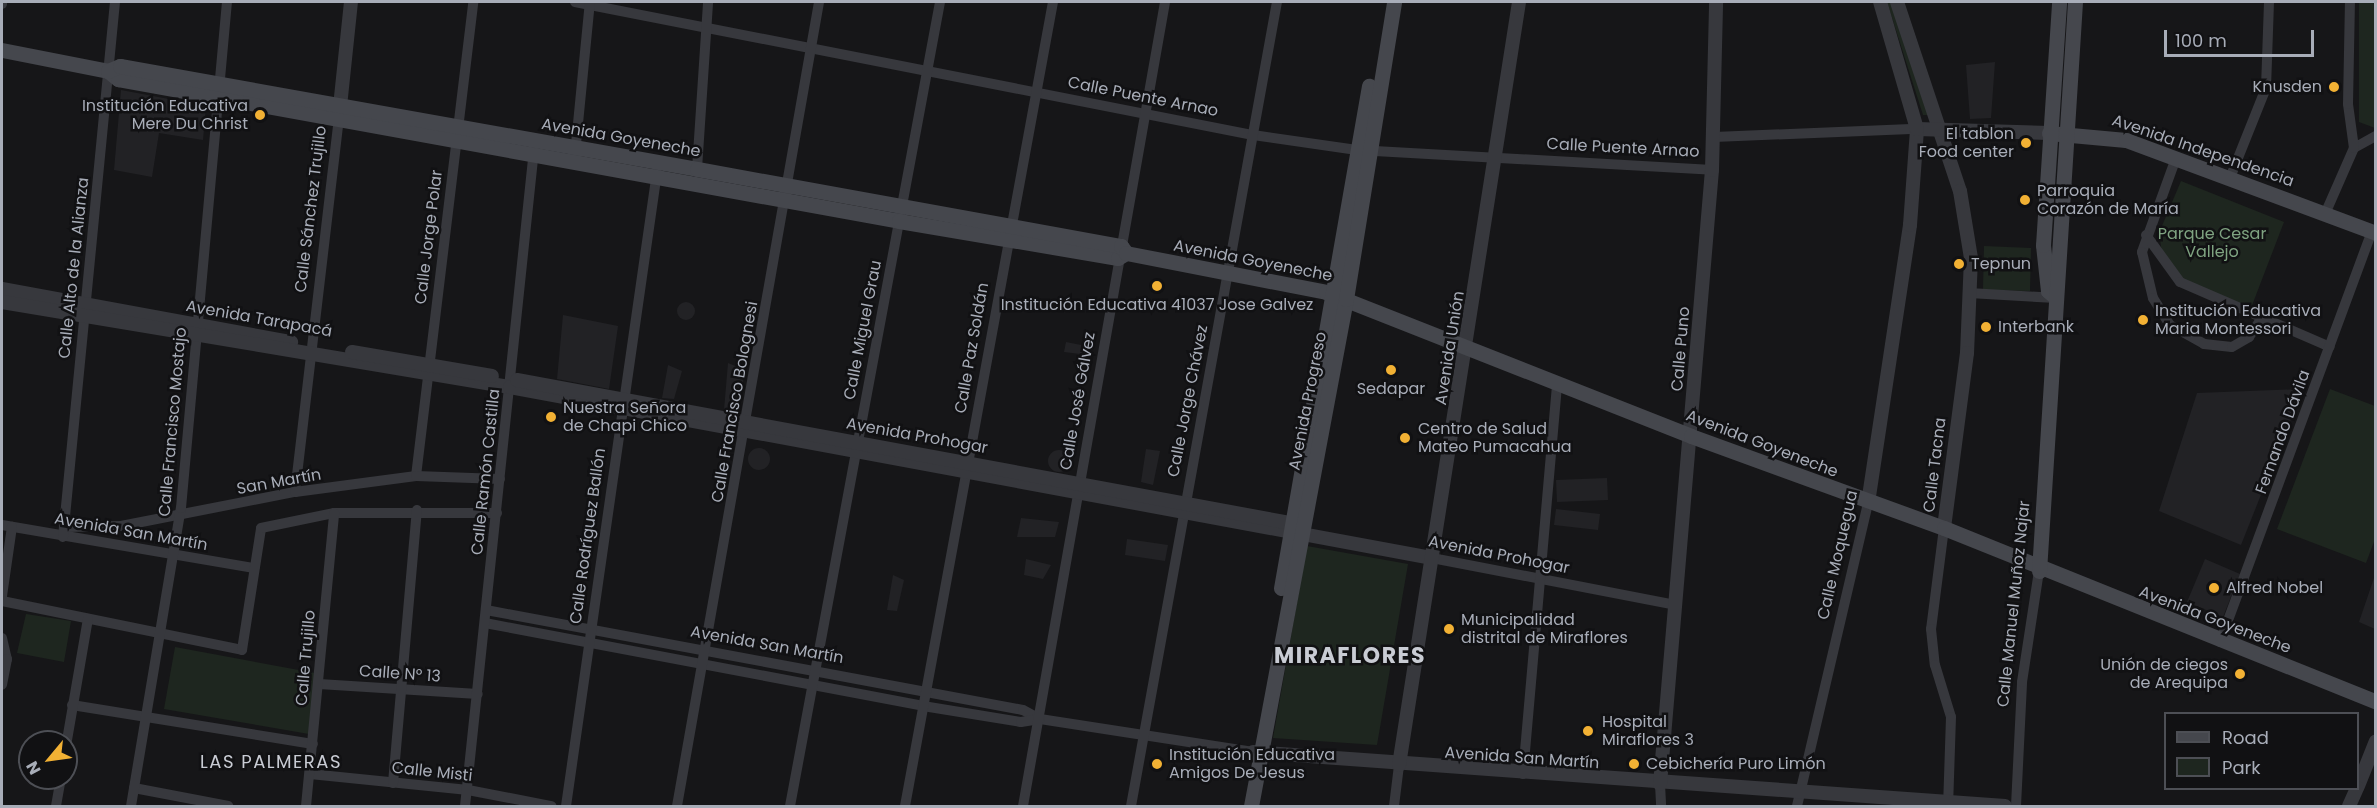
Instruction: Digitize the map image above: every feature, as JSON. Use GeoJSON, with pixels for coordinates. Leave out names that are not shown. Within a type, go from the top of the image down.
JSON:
{"type":"FeatureCollection","features":[{"type":"Feature","properties":{"kind":"main road","name":"Avenida Progreso"},"geometry":{"type":"LineString","coordinates":[[1243,807],[1257,753],[1340,297],[1384,2]]}},
{"type":"Feature","properties":{"kind":"main road","name":"Avenida Progreso"},"geometry":{"type":"LineString","coordinates":[[1363,150],[1394,2]]}},
{"type":"Feature","properties":{"kind":"main road"},"geometry":{"type":"LineString","coordinates":[[2038,297],[2056,132],[2066,8]]}},
{"type":"Feature","properties":{"kind":"main road","name":"Avenida Goyeneche"},"geometry":{"type":"LineString","coordinates":[[2,50],[108,71],[118,79],[218,91],[575,153],[1122,253],[1340,297],[1691,436],[1868,503],[1944,528],[2039,571],[2376,702]]}},
{"type":"Feature","properties":{"kind":"main road","name":"Avenida Independencia"},"geometry":{"type":"LineString","coordinates":[[2056,132],[2126,140],[2374,232]]}},
{"type":"Feature","properties":{"kind":"main road","name":"Calle Manuel Muñoz Najar"},"geometry":{"type":"LineString","coordinates":[[2039,571],[2057,298],[2056,132]]}},
{"type":"Feature","properties":{"kind":"main road","name":"Avenida Goyeneche"},"geometry":{"type":"LineString","coordinates":[[658,168],[697,169],[788,192]]}},
{"type":"Feature","properties":{"kind":"main road"},"geometry":{"type":"LineString","coordinates":[[2043,244],[2048,291],[2057,298]]}},
{"type":"Feature","properties":{"kind":"main road","name":"Avenida Progreso"},"geometry":{"type":"LineString","coordinates":[[1251,807],[1257,753]]}},
{"type":"Feature","properties":{"kind":"street","name":"Calle Alto de la Alianza"},"geometry":{"type":"LineString","coordinates":[[63,532],[115,2]]}},
{"type":"Feature","properties":{"kind":"street","name":"Calle Francisco Mostajo"},"geometry":{"type":"LineString","coordinates":[[131,807],[180,516],[227,2]]}},
{"type":"Feature","properties":{"kind":"street","name":"Calle Sánchez Trujillo"},"geometry":{"type":"LineString","coordinates":[[295,492],[351,2]]}},
{"type":"Feature","properties":{"kind":"street","name":"Calle Jorge Polar"},"geometry":{"type":"LineString","coordinates":[[416,476],[473,2]]}},
{"type":"Feature","properties":{"kind":"street","name":"Calle Puente Arnao"},"geometry":{"type":"LineString","coordinates":[[575,2],[811,46],[1036,94],[1253,135],[1363,150],[1712,170]]}},
{"type":"Feature","properties":{"kind":"street"},"geometry":{"type":"LineString","coordinates":[[697,169],[708,2]]}},
{"type":"Feature","properties":{"kind":"street","name":"Calle Francisco Bolognesi"},"geometry":{"type":"LineString","coordinates":[[677,807],[708,651],[744,429],[788,192],[819,2]]}},
{"type":"Feature","properties":{"kind":"street","name":"Calle Miguel Grau"},"geometry":{"type":"LineString","coordinates":[[790,807],[940,2]]}},
{"type":"Feature","properties":{"kind":"street","name":"Calle Paz Soldán"},"geometry":{"type":"LineString","coordinates":[[905,807],[1053,2]]}},
{"type":"Feature","properties":{"kind":"street","name":"Calle José Gálvez"},"geometry":{"type":"LineString","coordinates":[[1023,807],[1165,2]]}},
{"type":"Feature","properties":{"kind":"street","name":"Calle Jorge Chávez"},"geometry":{"type":"LineString","coordinates":[[1131,807],[1277,2]]}},
{"type":"Feature","properties":{"kind":"street","name":"Avenida Unión"},"geometry":{"type":"LineString","coordinates":[[1394,807],[1467,349],[1519,2]]}},
{"type":"Feature","properties":{"kind":"street","name":"Calle Puno"},"geometry":{"type":"LineString","coordinates":[[1661,807],[1660,784],[1677,605],[1712,170],[1716,2]]}},
{"type":"Feature","properties":{"kind":"street"},"geometry":{"type":"LineString","coordinates":[[1880,2],[1917,129]]}},
{"type":"Feature","properties":{"kind":"street","name":"Calle Tacna"},"geometry":{"type":"LineString","coordinates":[[1897,2],[1960,190],[1971,258],[1970,293],[1931,629],[1935,665],[1951,717],[1949,804]]}},
{"type":"Feature","properties":{"kind":"street"},"geometry":{"type":"LineString","coordinates":[[2230,178],[2266,88],[2269,2]]}},
{"type":"Feature","properties":{"kind":"street"},"geometry":{"type":"LineString","coordinates":[[2325,214],[2354,148],[2348,104],[2350,2]]}},
{"type":"Feature","properties":{"kind":"street"},"geometry":{"type":"LineString","coordinates":[[575,153],[590,3]]}},
{"type":"Feature","properties":{"kind":"street","name":"Calle Moquegua"},"geometry":{"type":"LineString","coordinates":[[1798,800],[1868,503],[1910,225],[1917,129]]}},
{"type":"Feature","properties":{"kind":"street","name":"Calle Puente Arnao"},"geometry":{"type":"LineString","coordinates":[[1714,137],[1940,129]]}},
{"type":"Feature","properties":{"kind":"street","name":"Avenida Independencia"},"geometry":{"type":"LineString","coordinates":[[1940,129],[2056,132]]}},
{"type":"Feature","properties":{"kind":"street"},"geometry":{"type":"LineString","coordinates":[[2354,148],[2376,136]]}},
{"type":"Feature","properties":{"kind":"street","name":"Calle Ramón Castilla"},"geometry":{"type":"LineString","coordinates":[[465,807],[535,147]]}},
{"type":"Feature","properties":{"kind":"street"},"geometry":{"type":"LineString","coordinates":[[2176,158],[2146,235],[2142,252],[2147,283],[2170,325],[2184,335],[2232,348],[2249,337],[2263,316]]}},
{"type":"Feature","properties":{"kind":"street","name":"Calle Rodríguez Ballón"},"geometry":{"type":"LineString","coordinates":[[566,807],[620,406],[658,168]]}},
{"type":"Feature","properties":{"kind":"street","name":"Fernando Dávila"},"geometry":{"type":"LineString","coordinates":[[2220,642],[2374,232]]}},
{"type":"Feature","properties":{"kind":"street"},"geometry":{"type":"LineString","coordinates":[[2146,235],[2180,282],[2263,316],[2330,347]]}},
{"type":"Feature","properties":{"kind":"street","name":"Avenida Tarapacá"},"geometry":{"type":"LineString","coordinates":[[2,289],[85,312]]}},
{"type":"Feature","properties":{"kind":"street"},"geometry":{"type":"LineString","coordinates":[[1970,293],[2057,298]]}},
{"type":"Feature","properties":{"kind":"street","name":"Avenida Tarapacá"},"geometry":{"type":"LineString","coordinates":[[2,302],[85,312],[510,383]]}},
{"type":"Feature","properties":{"kind":"street","name":"Avenida Prohogar"},"geometry":{"type":"LineString","coordinates":[[510,383],[744,429],[1078,487],[1539,580],[1677,605]]}},
{"type":"Feature","properties":{"kind":"street"},"geometry":{"type":"LineString","coordinates":[[1522,774],[1557,384]]}},
{"type":"Feature","properties":{"kind":"street","name":"San Martín"},"geometry":{"type":"LineString","coordinates":[[63,532],[180,516],[295,492],[416,476],[500,480]]}},
{"type":"Feature","properties":{"kind":"street"},"geometry":{"type":"LineString","coordinates":[[393,783],[398,688],[417,510]]}},
{"type":"Feature","properties":{"kind":"street"},"geometry":{"type":"LineString","coordinates":[[2,602],[242,650],[261,528],[334,513],[404,515],[417,510],[497,513]]}},
{"type":"Feature","properties":{"kind":"street","name":"Calle Trujillo"},"geometry":{"type":"LineString","coordinates":[[306,807],[334,513]]}},
{"type":"Feature","properties":{"kind":"street"},"geometry":{"type":"LineString","coordinates":[[2,596],[7,526]]}},
{"type":"Feature","properties":{"kind":"street","name":"Avenida San Martín"},"geometry":{"type":"LineString","coordinates":[[7,526],[63,532],[174,557],[254,568]]}},
{"type":"Feature","properties":{"kind":"street","name":"Calle Manuel Muñoz Najar"},"geometry":{"type":"LineString","coordinates":[[2016,807],[2022,682],[2039,571]]}},
{"type":"Feature","properties":{"kind":"street","name":"Avenida San Martín"},"geometry":{"type":"LineString","coordinates":[[486,610],[1023,710],[1040,719],[1257,753],[1660,784],[1798,800],[2005,807]]}},
{"type":"Feature","properties":{"kind":"street"},"geometry":{"type":"LineString","coordinates":[[68,730],[88,619]]}},
{"type":"Feature","properties":{"kind":"street","name":"Avenida San Martín"},"geometry":{"type":"LineString","coordinates":[[485,623],[923,706],[1021,722],[1040,719]]}},
{"type":"Feature","properties":{"kind":"street"},"geometry":{"type":"LineString","coordinates":[[2,638],[7,659],[2,685]]}},
{"type":"Feature","properties":{"kind":"street","name":"Calle N° 13"},"geometry":{"type":"LineString","coordinates":[[319,684],[478,694]]}},
{"type":"Feature","properties":{"kind":"street"},"geometry":{"type":"LineString","coordinates":[[72,705],[313,744]]}},
{"type":"Feature","properties":{"kind":"street"},"geometry":{"type":"LineString","coordinates":[[2359,782],[2376,741]]}},
{"type":"Feature","properties":{"kind":"street","name":"Calle Misti"},"geometry":{"type":"LineString","coordinates":[[310,774],[468,790],[551,807]]}},
{"type":"Feature","properties":{"kind":"street"},"geometry":{"type":"LineString","coordinates":[[134,788],[228,807]]}},
{"type":"Feature","properties":{"kind":"street"},"geometry":{"type":"LineString","coordinates":[[56,807],[59,790]]}},
{"type":"Feature","properties":{"kind":"street"},"geometry":{"type":"LineString","coordinates":[[2353,805],[2356,790]]}},
{"type":"Feature","properties":{"kind":"shaded area"},"geometry":{"type":"Polygon","coordinates":[[[1995,62],[1991,118],[1970,119],[1966,65],[1995,62]]]}},
{"type":"Feature","properties":{"kind":"shaded area"},"geometry":{"type":"Polygon","coordinates":[[[121,90],[206,106],[203,140],[159,133],[152,177],[114,170],[121,90]]]}},
{"type":"Feature","properties":{"kind":"shaded area"},"geometry":{"type":"Polygon","coordinates":[[[686,302],[692,305],[695,311],[692,317],[686,320],[680,317],[677,311],[680,305],[686,302]]]}},
{"type":"Feature","properties":{"kind":"shaded area"},"geometry":{"type":"Polygon","coordinates":[[[563,315],[618,326],[609,389],[557,379],[563,315]]]}},
{"type":"Feature","properties":{"kind":"shaded area"},"geometry":{"type":"Polygon","coordinates":[[[1066,342],[1091,347],[1088,355],[1064,352],[1066,342]]]}},
{"type":"Feature","properties":{"kind":"shaded area"},"geometry":{"type":"Polygon","coordinates":[[[728,363],[745,370],[738,413],[724,410],[728,363]]]}},
{"type":"Feature","properties":{"kind":"shaded area"},"geometry":{"type":"Polygon","coordinates":[[[668,365],[682,371],[674,399],[662,398],[668,365]]]}},
{"type":"Feature","properties":{"kind":"shaded area"},"geometry":{"type":"Polygon","coordinates":[[[2303,389],[2241,545],[2159,511],[2197,393],[2303,389]]]}},
{"type":"Feature","properties":{"kind":"shaded area"},"geometry":{"type":"Polygon","coordinates":[[[759,448],[767,451],[770,459],[767,467],[759,470],[751,467],[748,459],[751,451],[759,448]]]}},
{"type":"Feature","properties":{"kind":"shaded area"},"geometry":{"type":"Polygon","coordinates":[[[1146,449],[1160,451],[1153,485],[1141,482],[1146,449]]]}},
{"type":"Feature","properties":{"kind":"shaded area"},"geometry":{"type":"Polygon","coordinates":[[[1055,450],[1063,450],[1070,457],[1070,465],[1063,472],[1055,472],[1048,465],[1048,457],[1055,450]]]}},
{"type":"Feature","properties":{"kind":"shaded area"},"geometry":{"type":"Polygon","coordinates":[[[1607,478],[1608,500],[1557,502],[1556,480],[1607,478]]]}},
{"type":"Feature","properties":{"kind":"shaded area"},"geometry":{"type":"Polygon","coordinates":[[[1556,509],[1600,514],[1598,530],[1554,525],[1556,509]]]}},
{"type":"Feature","properties":{"kind":"shaded area"},"geometry":{"type":"Polygon","coordinates":[[[1021,518],[1059,522],[1055,537],[1017,537],[1021,518]]]}},
{"type":"Feature","properties":{"kind":"shaded area"},"geometry":{"type":"Polygon","coordinates":[[[1127,539],[1168,545],[1165,561],[1125,555],[1127,539]]]}},
{"type":"Feature","properties":{"kind":"shaded area"},"geometry":{"type":"Polygon","coordinates":[[[1026,559],[1051,565],[1043,579],[1024,575],[1026,559]]]}},
{"type":"Feature","properties":{"kind":"shaded area","name":"Alfred Nobel"},"geometry":{"type":"Polygon","coordinates":[[[2205,559],[2240,574],[2223,617],[2187,602],[2205,559]]]}},
{"type":"Feature","properties":{"kind":"shaded area"},"geometry":{"type":"Polygon","coordinates":[[[893,575],[904,580],[897,611],[887,610],[893,575]]]}},
{"type":"Feature","properties":{"kind":"shaded area"},"geometry":{"type":"Polygon","coordinates":[[[2375,575],[2375,629],[2359,622],[2375,575]]]}},
{"type":"Feature","properties":{"kind":"green space"},"geometry":{"type":"Polygon","coordinates":[[[1887,2],[1895,2],[1931,115],[1923,115],[1887,2]]]}},
{"type":"Feature","properties":{"kind":"green space"},"geometry":{"type":"Polygon","coordinates":[[[2359,2],[2375,2],[2375,128],[2359,122],[2359,2]]]}},
{"type":"Feature","properties":{"kind":"green space","name":"Parque Cesar Vallejo"},"geometry":{"type":"Polygon","coordinates":[[[2181,181],[2284,222],[2251,308],[2185,282],[2162,253],[2159,233],[2181,181]]]}},
{"type":"Feature","properties":{"kind":"green space"},"geometry":{"type":"Polygon","coordinates":[[[1984,246],[2031,248],[2030,291],[1983,290],[1984,246]]]}},
{"type":"Feature","properties":{"kind":"green space"},"geometry":{"type":"Polygon","coordinates":[[[2330,389],[2375,406],[2375,539],[2366,563],[2277,529],[2330,389]]]}},
{"type":"Feature","properties":{"kind":"green space"},"geometry":{"type":"Polygon","coordinates":[[[1307,546],[1408,564],[1377,745],[1273,738],[1307,546]]]}},
{"type":"Feature","properties":{"kind":"green space"},"geometry":{"type":"Polygon","coordinates":[[[26,614],[71,621],[64,662],[17,653],[26,614]]]}},
{"type":"Feature","properties":{"kind":"green space"},"geometry":{"type":"Polygon","coordinates":[[[175,647],[315,673],[309,734],[164,709],[175,647]]]}},
{"type":"Feature","properties":{"kind":"place","name":"Knusden"},"geometry":{"type":"Point","coordinates":[2334,87]}},
{"type":"Feature","properties":{"kind":"place","name":"Institución Educativa Mere Du Christ"},"geometry":{"type":"Point","coordinates":[260,115]}},
{"type":"Feature","properties":{"kind":"place","name":"El tablon Food center"},"geometry":{"type":"Point","coordinates":[2026,143]}},
{"type":"Feature","properties":{"kind":"place","name":"Parroquia Corazón de María"},"geometry":{"type":"Point","coordinates":[2025,200]}},
{"type":"Feature","properties":{"kind":"place","name":"Tepnun"},"geometry":{"type":"Point","coordinates":[1959,264]}},
{"type":"Feature","properties":{"kind":"place","name":"Institución Educativa 41037 Jose Galvez"},"geometry":{"type":"Point","coordinates":[1157,286]}},
{"type":"Feature","properties":{"kind":"place","name":"Institución Educativa Maria Montessori"},"geometry":{"type":"Point","coordinates":[2143,320]}},
{"type":"Feature","properties":{"kind":"place","name":"Interbank"},"geometry":{"type":"Point","coordinates":[1986,327]}},
{"type":"Feature","properties":{"kind":"place","name":"Sedapar"},"geometry":{"type":"Point","coordinates":[1391,370]}},
{"type":"Feature","properties":{"kind":"place","name":"Nuestra Señora de Chapi Chico"},"geometry":{"type":"Point","coordinates":[551,417]}},
{"type":"Feature","properties":{"kind":"place","name":"Centro de Salud Mateo Pumacahua"},"geometry":{"type":"Point","coordinates":[1405,438]}},
{"type":"Feature","properties":{"kind":"place","name":"Alfred Nobel"},"geometry":{"type":"Point","coordinates":[2214,588]}},
{"type":"Feature","properties":{"kind":"place","name":"Municipalidad distrital de Miraflores"},"geometry":{"type":"Point","coordinates":[1449,629]}},
{"type":"Feature","properties":{"kind":"place","name":"Unión de ciegos de Arequipa"},"geometry":{"type":"Point","coordinates":[2240,674]}},
{"type":"Feature","properties":{"kind":"place","name":"Hospital Miraflores 3"},"geometry":{"type":"Point","coordinates":[1588,731]}},
{"type":"Feature","properties":{"kind":"place","name":"Institución Educativa Amigos De Jesus"},"geometry":{"type":"Point","coordinates":[1157,764]}},
{"type":"Feature","properties":{"kind":"place","name":"Cebichería Puro Limón"},"geometry":{"type":"Point","coordinates":[1634,764]}},
{"type":"Feature","properties":{"kind":"district","name":"MIRAFLORES"},"geometry":{"type":"Point","coordinates":[1350,656]}},
{"type":"Feature","properties":{"kind":"district","name":"LAS PALMERAS"},"geometry":{"type":"Point","coordinates":[271,762]}}]}
